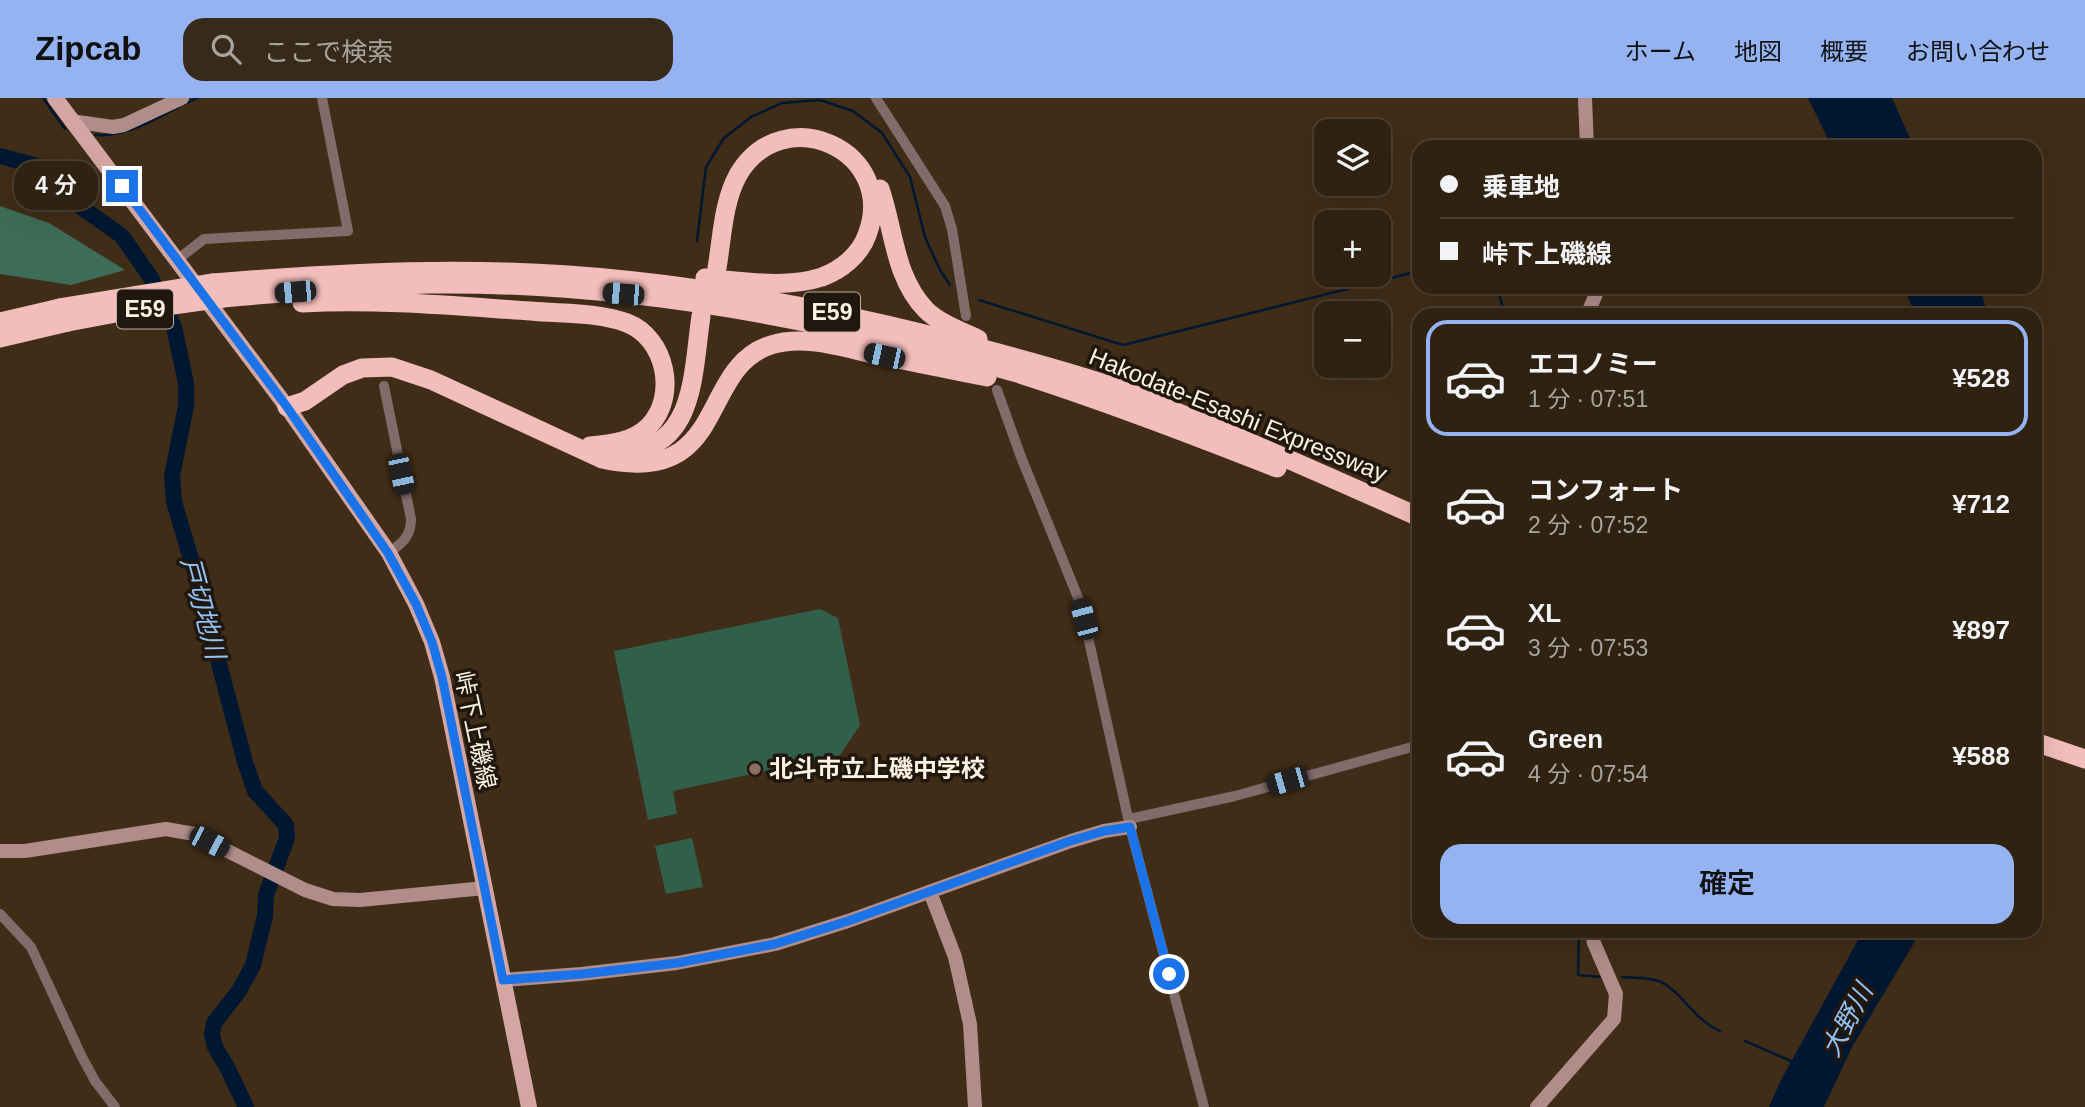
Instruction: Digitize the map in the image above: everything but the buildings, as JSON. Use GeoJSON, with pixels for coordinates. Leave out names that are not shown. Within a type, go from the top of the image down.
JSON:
{"type":"FeatureCollection","features":[{"type":"Feature","properties":{"kind":"highway"},"geometry":{"type":"LineString","coordinates":[[508,272],[651,274],[782,284],[824,276],[839,269],[854,257],[871,225],[873,203],[867,178],[859,164],[845,151],[828,140],[807,136],[783,138],[762,147],[738,175],[713,268],[724,187],[735,164],[746,149],[762,137],[781,129],[807,127],[827,131],[847,140],[863,156],[874,174],[903,274],[927,310],[947,324],[1019,358]]}},
{"type":"Feature","properties":{"kind":"highway","name":"Hakodate-Esashi Expressway"},"geometry":{"type":"LineString","coordinates":[[0,338],[64,315],[116,313],[340,273],[430,270],[508,272],[646,282],[745,296],[846,315],[1019,358],[1123,391],[1241,438],[1412,516]]}},
{"type":"Feature","properties":{"kind":"highway","name":"Hakodate-Esashi Expressway"},"geometry":{"type":"LineString","coordinates":[[0,322],[221,296],[430,284],[582,290],[695,302],[843,329],[1014,373],[1154,420],[1352,497],[1412,517]]}},
{"type":"Feature","properties":{"kind":"highway"},"geometry":{"type":"LineString","coordinates":[[221,296],[312,302],[396,303],[604,317],[628,323],[643,333],[662,360],[665,376],[664,402],[648,427],[634,436],[616,443],[590,446]]}},
{"type":"Feature","properties":{"kind":"highway"},"geometry":{"type":"LineString","coordinates":[[287,407],[299,393],[330,372],[351,362],[386,357],[430,371],[590,446],[610,452],[631,453],[656,444],[671,432],[684,415],[706,316],[698,401],[690,424],[671,445],[654,456],[626,465]]}},
{"type":"Feature","properties":{"kind":"highway"},"geometry":{"type":"LineString","coordinates":[[287,407],[305,401],[343,376],[362,368],[392,367],[431,380],[580,451],[626,465],[650,464],[682,450],[708,422],[729,382],[748,358],[770,345],[804,341],[1011,382],[1154,420]]}},
{"type":"Feature","properties":{"kind":"highway"},"geometry":{"type":"LineString","coordinates":[[2042,744],[2085,759]]}},
{"type":"Feature","properties":{"kind":"main road","name":"峠下上磯線"},"geometry":{"type":"LineString","coordinates":[[55,98],[287,407],[401,573],[432,642],[529,1107]]}},
{"type":"Feature","properties":{"kind":"street"},"geometry":{"type":"LineString","coordinates":[[71,121],[100,126],[124,125],[182,98]]}},
{"type":"Feature","properties":{"kind":"street"},"geometry":{"type":"LineString","coordinates":[[177,260],[204,239],[348,230],[322,98]]}},
{"type":"Feature","properties":{"kind":"street"},"geometry":{"type":"LineString","coordinates":[[876,98],[944,206],[952,229],[966,316]]}},
{"type":"Feature","properties":{"kind":"street"},"geometry":{"type":"LineString","coordinates":[[1585,98],[1587,140]]}},
{"type":"Feature","properties":{"kind":"street"},"geometry":{"type":"LineString","coordinates":[[384,386],[411,519],[410,533],[405,541],[388,553]]}},
{"type":"Feature","properties":{"kind":"street"},"geometry":{"type":"LineString","coordinates":[[997,390],[1081,605],[1130,823],[1204,1107]]}},
{"type":"Feature","properties":{"kind":"street"},"geometry":{"type":"LineString","coordinates":[[503,980],[677,963],[775,944],[1070,841],[1412,747]]}},
{"type":"Feature","properties":{"kind":"street"},"geometry":{"type":"LineString","coordinates":[[0,851],[25,851],[166,829],[185,831],[317,895],[351,901],[485,888]]}},
{"type":"Feature","properties":{"kind":"street"},"geometry":{"type":"LineString","coordinates":[[930,892],[955,957],[970,1024],[975,1107]]}},
{"type":"Feature","properties":{"kind":"street"},"geometry":{"type":"LineString","coordinates":[[0,914],[32,947],[90,1072],[115,1107]]}},
{"type":"Feature","properties":{"kind":"street"},"geometry":{"type":"LineString","coordinates":[[1537,1107],[1614,1019],[1616,994],[1593,938]]}},
{"type":"Feature","properties":{"kind":"green space"},"geometry":{"type":"Polygon","coordinates":[[[0,206],[49,223],[125,270],[71,285],[0,274],[0,206]]]}},
{"type":"Feature","properties":{"kind":"green space"},"geometry":{"type":"Polygon","coordinates":[[[820,609],[838,618],[860,725],[840,755],[673,791],[677,814],[648,820],[614,651],[820,609]]]}},
{"type":"Feature","properties":{"kind":"green space"},"geometry":{"type":"Polygon","coordinates":[[[692,838],[703,887],[666,894],[655,846],[692,838]]]}},
{"type":"Feature","properties":{"kind":"water"},"geometry":{"type":"Polygon","coordinates":[[[1808,98],[1892,98],[1911,140],[1829,140],[1808,98]]]}},
{"type":"Feature","properties":{"kind":"water"},"geometry":{"type":"Polygon","coordinates":[[[1906,294],[1981,294],[1986,308],[1913,308],[1906,294]]]}},
{"type":"Feature","properties":{"kind":"water","name":"大野川"},"geometry":{"type":"Polygon","coordinates":[[[1859,938],[1917,938],[1852,1047],[1824,1107],[1769,1107],[1781,1080],[1859,938]]]}},
{"type":"Feature","properties":{"kind":"waterway"},"geometry":{"type":"LineString","coordinates":[[43,98],[65,129]]}},
{"type":"Feature","properties":{"kind":"waterway"},"geometry":{"type":"LineString","coordinates":[[185,104],[197,98]]}},
{"type":"Feature","properties":{"kind":"waterway"},"geometry":{"type":"LineString","coordinates":[[697,241],[706,167],[724,138],[751,117],[782,103],[820,100],[853,111],[882,133],[910,177],[925,237],[950,285]]}},
{"type":"Feature","properties":{"kind":"waterway"},"geometry":{"type":"LineString","coordinates":[[95,135],[128,131],[179,107]]}},
{"type":"Feature","properties":{"kind":"waterway","name":"戸切地川"},"geometry":{"type":"LineString","coordinates":[[0,156],[41,167],[78,205],[122,236],[151,278],[174,327],[186,383],[186,406],[172,476],[174,502],[255,791],[286,825],[287,838],[266,895],[265,916],[253,965],[239,991],[214,1023],[212,1034],[215,1047],[246,1107]]}},
{"type":"Feature","properties":{"kind":"waterway"},"geometry":{"type":"LineString","coordinates":[[979,300],[1123,345],[1412,273]]}},
{"type":"Feature","properties":{"kind":"waterway"},"geometry":{"type":"LineString","coordinates":[[1499,294],[1503,308]]}},
{"type":"Feature","properties":{"kind":"waterway"},"geometry":{"type":"LineString","coordinates":[[1579,938],[1578,975],[1601,977]]}},
{"type":"Feature","properties":{"kind":"waterway"},"geometry":{"type":"LineString","coordinates":[[1622,977],[1647,978],[1661,982],[1675,992],[1702,1020],[1720,1031]]}},
{"type":"Feature","properties":{"kind":"waterway"},"geometry":{"type":"LineString","coordinates":[[1745,1041],[1793,1062]]}},
{"type":"Feature","properties":{"kind":"place","name":"北斗市立上磯中学校"},"geometry":{"type":"Point","coordinates":[755,769]}},
{"type":"Feature","properties":{"kind":"route"},"geometry":{"type":"LineString","coordinates":[[122,186],[287,407],[388,553],[416,604],[432,642],[442,677],[503,980],[677,963],[775,944],[848,921],[1070,841],[1130,827],[1169,974]]}}]}
